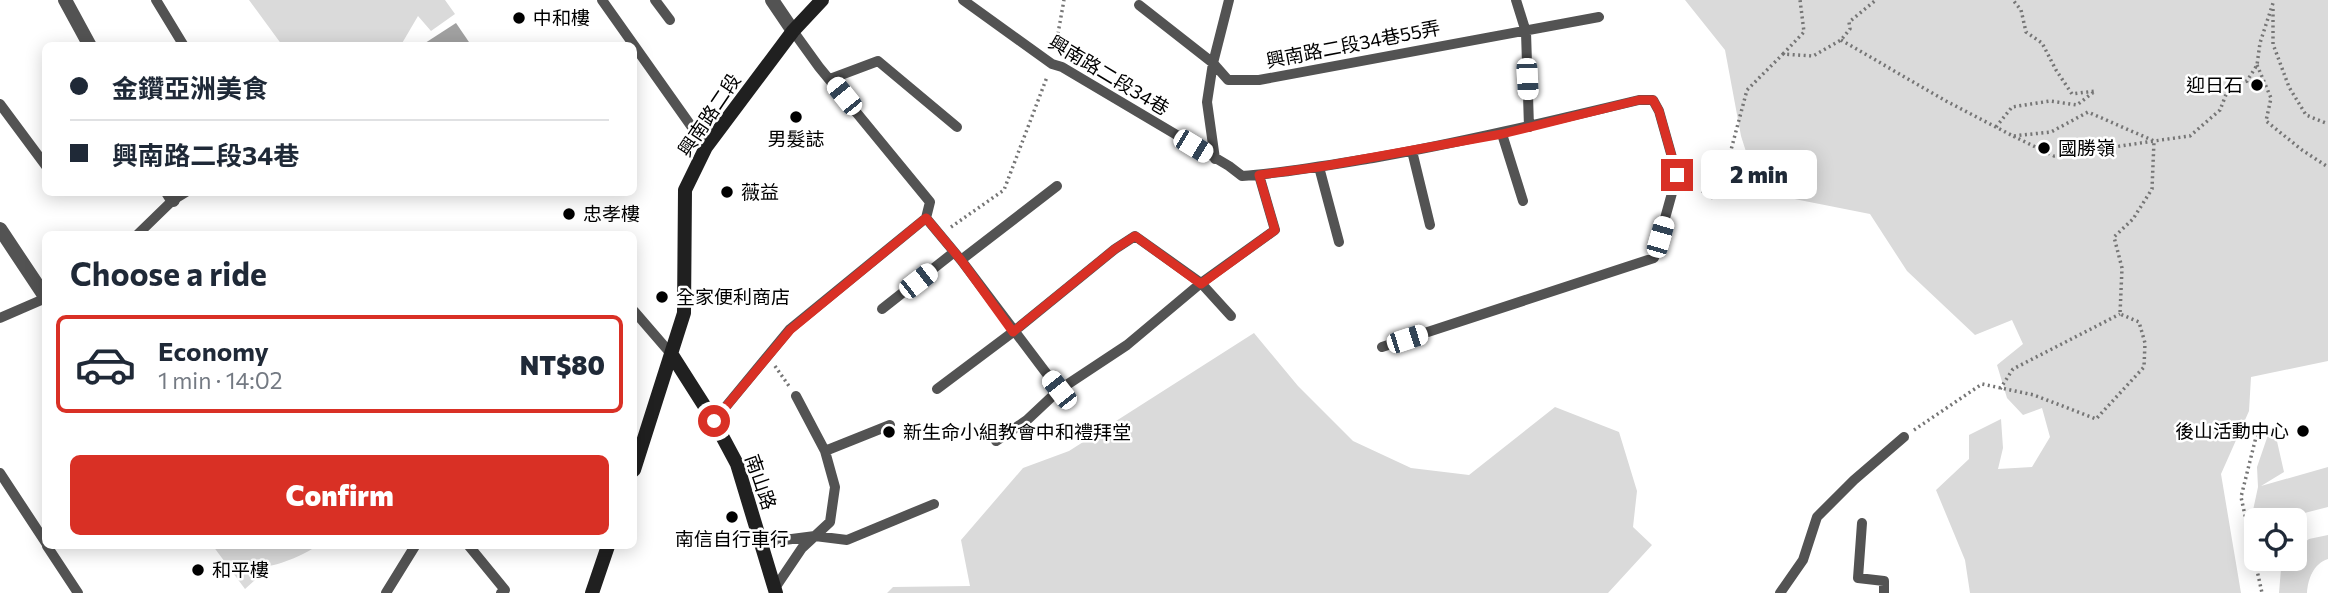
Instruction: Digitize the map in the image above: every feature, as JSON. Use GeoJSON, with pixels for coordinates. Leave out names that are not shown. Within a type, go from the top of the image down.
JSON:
{"type":"FeatureCollection","features":[{"type":"Feature","properties":{"kind":"street"},"geometry":{"type":"LineString","coordinates":[[65,0],[88,42]]}},
{"type":"Feature","properties":{"kind":"street"},"geometry":{"type":"LineString","coordinates":[[772,0],[793,31]]}},
{"type":"Feature","properties":{"kind":"street","name":"興南路二段"},"geometry":{"type":"LineString","coordinates":[[637,461],[684,313],[685,190],[706,147],[793,31],[822,0]]}},
{"type":"Feature","properties":{"kind":"street"},"geometry":{"type":"LineString","coordinates":[[0,229],[42,292]]}},
{"type":"Feature","properties":{"kind":"street","name":"南山路"},"geometry":{"type":"LineString","coordinates":[[672,355],[714,421],[737,464],[775,591]]}},
{"type":"Feature","properties":{"kind":"street"},"geometry":{"type":"LineString","coordinates":[[592,593],[607,549]]}},
{"type":"Feature","properties":{"kind":"lane"},"geometry":{"type":"LineString","coordinates":[[156,0],[182,42]]}},
{"type":"Feature","properties":{"kind":"lane"},"geometry":{"type":"LineString","coordinates":[[602,0],[632,42]]}},
{"type":"Feature","properties":{"kind":"lane"},"geometry":{"type":"LineString","coordinates":[[655,0],[670,20]]}},
{"type":"Feature","properties":{"kind":"lane","name":"興南路二段34巷"},"geometry":{"type":"LineString","coordinates":[[963,0],[1052,64],[1062,67],[1242,176],[1319,167],[1502,134],[1639,100],[1653,100],[1659,111],[1677,175]]}},
{"type":"Feature","properties":{"kind":"lane"},"geometry":{"type":"LineString","coordinates":[[1215,159],[1208,102],[1213,63],[1229,0]]}},
{"type":"Feature","properties":{"kind":"lane"},"geometry":{"type":"LineString","coordinates":[[1516,0],[1526,32],[1529,127]]}},
{"type":"Feature","properties":{"kind":"lane","name":"興南路二段34巷55弄"},"geometry":{"type":"LineString","coordinates":[[1139,5],[1213,63],[1228,80],[1259,80],[1599,17]]}},
{"type":"Feature","properties":{"kind":"lane"},"geometry":{"type":"LineString","coordinates":[[714,421],[790,330],[926,218],[930,202],[793,31]]}},
{"type":"Feature","properties":{"kind":"lane"},"geometry":{"type":"LineString","coordinates":[[637,49],[706,147]]}},
{"type":"Feature","properties":{"kind":"lane"},"geometry":{"type":"LineString","coordinates":[[830,79],[878,61],[957,127]]}},
{"type":"Feature","properties":{"kind":"lane"},"geometry":{"type":"LineString","coordinates":[[0,104],[42,161]]}},
{"type":"Feature","properties":{"kind":"lane"},"geometry":{"type":"LineString","coordinates":[[1502,134],[1523,201]]}},
{"type":"Feature","properties":{"kind":"lane"},"geometry":{"type":"LineString","coordinates":[[1412,151],[1430,225]]}},
{"type":"Feature","properties":{"kind":"lane"},"geometry":{"type":"LineString","coordinates":[[1319,167],[1339,242]]}},
{"type":"Feature","properties":{"kind":"lane"},"geometry":{"type":"LineString","coordinates":[[996,441],[1027,420],[1059,390],[1127,345],[1201,284],[1275,230],[1259,175]]}},
{"type":"Feature","properties":{"kind":"lane"},"geometry":{"type":"LineString","coordinates":[[1382,347],[1654,258],[1677,175],[1691,185]]}},
{"type":"Feature","properties":{"kind":"lane"},"geometry":{"type":"LineString","coordinates":[[882,309],[1057,186]]}},
{"type":"Feature","properties":{"kind":"lane"},"geometry":{"type":"LineString","coordinates":[[141,231],[175,196]]}},
{"type":"Feature","properties":{"kind":"lane"},"geometry":{"type":"LineString","coordinates":[[926,218],[1059,390]]}},
{"type":"Feature","properties":{"kind":"lane"},"geometry":{"type":"LineString","coordinates":[[937,389],[1135,236],[1201,284],[1231,317]]}},
{"type":"Feature","properties":{"kind":"lane"},"geometry":{"type":"LineString","coordinates":[[0,318],[42,300]]}},
{"type":"Feature","properties":{"kind":"lane"},"geometry":{"type":"LineString","coordinates":[[637,314],[672,355]]}},
{"type":"Feature","properties":{"kind":"lane"},"geometry":{"type":"LineString","coordinates":[[775,591],[802,548],[830,522],[835,487],[825,451],[796,396]]}},
{"type":"Feature","properties":{"kind":"lane"},"geometry":{"type":"LineString","coordinates":[[825,451],[890,425]]}},
{"type":"Feature","properties":{"kind":"lane"},"geometry":{"type":"LineString","coordinates":[[1780,593],[1803,560],[1816,517],[1904,437]]}},
{"type":"Feature","properties":{"kind":"lane"},"geometry":{"type":"LineString","coordinates":[[0,472],[42,539]]}},
{"type":"Feature","properties":{"kind":"lane"},"geometry":{"type":"LineString","coordinates":[[761,543],[815,536],[847,540],[934,504]]}},
{"type":"Feature","properties":{"kind":"lane"},"geometry":{"type":"LineString","coordinates":[[1862,523],[1858,578],[1884,581],[1884,593]]}},
{"type":"Feature","properties":{"kind":"lane"},"geometry":{"type":"LineString","coordinates":[[49,549],[78,593]]}},
{"type":"Feature","properties":{"kind":"lane"},"geometry":{"type":"LineString","coordinates":[[388,592],[413,549]]}},
{"type":"Feature","properties":{"kind":"lane"},"geometry":{"type":"LineString","coordinates":[[471,549],[505,590],[501,593]]}},
{"type":"Feature","properties":{"kind":"path"},"geometry":{"type":"LineString","coordinates":[[930,202],[951,227],[1004,190],[1052,64],[1064,0]]}},
{"type":"Feature","properties":{"kind":"path"},"geometry":{"type":"LineString","coordinates":[[1713,198],[1731,150],[1747,90],[1804,32],[1800,0]]}},
{"type":"Feature","properties":{"kind":"path"},"geometry":{"type":"LineString","coordinates":[[1783,54],[1813,57],[1841,40],[1850,29],[1849,22],[1876,0]]}},
{"type":"Feature","properties":{"kind":"path"},"geometry":{"type":"LineString","coordinates":[[1996,127],[2012,107],[2050,101],[2077,105],[2095,91],[2072,94],[2042,43],[2026,32],[2021,10],[2012,0]]}},
{"type":"Feature","properties":{"kind":"path"},"geometry":{"type":"LineString","coordinates":[[1841,40],[1996,127],[2054,156],[2190,135],[2220,110],[2229,87],[2248,81],[2257,65],[2260,43],[2274,1]]}},
{"type":"Feature","properties":{"kind":"path"},"geometry":{"type":"LineString","coordinates":[[2274,1],[2273,44],[2289,87],[2306,115],[2328,124]]}},
{"type":"Feature","properties":{"kind":"path"},"geometry":{"type":"LineString","coordinates":[[2257,65],[2271,98],[2266,121],[2328,167]]}},
{"type":"Feature","properties":{"kind":"path"},"geometry":{"type":"LineString","coordinates":[[2013,136],[2051,132],[2088,112],[2154,141]]}},
{"type":"Feature","properties":{"kind":"path"},"geometry":{"type":"LineString","coordinates":[[2119,314],[2122,268],[2113,237],[2133,219],[2152,189],[2154,141]]}},
{"type":"Feature","properties":{"kind":"path"},"geometry":{"type":"LineString","coordinates":[[1904,437],[1982,384],[2034,395],[2096,419],[2144,368],[2145,342],[2139,323],[2119,314]]}},
{"type":"Feature","properties":{"kind":"path"},"geometry":{"type":"LineString","coordinates":[[2000,389],[2012,369],[2119,314]]}},
{"type":"Feature","properties":{"kind":"path"},"geometry":{"type":"LineString","coordinates":[[768,356],[796,396]]}},
{"type":"Feature","properties":{"kind":"path"},"geometry":{"type":"LineString","coordinates":[[2259,429],[2241,497],[2262,593]]}},
{"type":"Feature","properties":{"kind":"shaded area"},"geometry":{"type":"Polygon","coordinates":[[[249,0],[445,0],[455,14],[431,31],[418,16],[403,42],[280,42],[249,0]]]}},
{"type":"Feature","properties":{"kind":"shaded area"},"geometry":{"type":"Polygon","coordinates":[[[1685,0],[2328,0],[2328,361],[2251,377],[2249,411],[2221,474],[2241,593],[1970,593],[1965,560],[1936,490],[1969,459],[1969,435],[2001,419],[2003,448],[1998,469],[2032,467],[2050,437],[2042,408],[2023,415],[2007,398],[1997,365],[2023,344],[2012,320],[1975,335],[1907,271],[1870,214],[1759,192],[1741,136],[1725,50],[1685,0]]]}},
{"type":"Feature","properties":{"kind":"shaded area"},"geometry":{"type":"Polygon","coordinates":[[[456,23],[469,42],[427,42],[456,23]]]}},
{"type":"Feature","properties":{"kind":"shaded area"},"geometry":{"type":"Polygon","coordinates":[[[1254,333],[1298,386],[1353,441],[1411,468],[1469,475],[1555,407],[1619,432],[1637,491],[1633,527],[1652,545],[1608,593],[887,593],[893,587],[970,586],[961,540],[1023,468],[1069,451],[1254,333]]]}},
{"type":"Feature","properties":{"kind":"shaded area"},"geometry":{"type":"Polygon","coordinates":[[[2274,428],[2284,472],[2261,486],[2328,467],[2328,507],[2307,512],[2307,508],[2254,508],[2258,487],[2257,467],[2268,435],[2274,428]]]}},
{"type":"Feature","properties":{"kind":"shaded area"},"geometry":{"type":"Polygon","coordinates":[[[2328,535],[2328,559],[2319,564],[2312,573],[2307,593],[2279,593],[2281,571],[2307,571],[2309,539],[2328,535]]]}},
{"type":"Feature","properties":{"kind":"shaded area"},"geometry":{"type":"Polygon","coordinates":[[[215,549],[311,549],[289,560],[265,567],[238,560],[255,580],[245,589],[215,549]]]}},
{"type":"Feature","properties":{"kind":"place","name":"中和樓"},"geometry":{"type":"Point","coordinates":[519,18]}},
{"type":"Feature","properties":{"kind":"place","name":"迎日石"},"geometry":{"type":"Point","coordinates":[2257,85]}},
{"type":"Feature","properties":{"kind":"place","name":"男髮誌"},"geometry":{"type":"Point","coordinates":[796,117]}},
{"type":"Feature","properties":{"kind":"place","name":"國勝嶺"},"geometry":{"type":"Point","coordinates":[2044,148]}},
{"type":"Feature","properties":{"kind":"place","name":"薇益"},"geometry":{"type":"Point","coordinates":[727,192]}},
{"type":"Feature","properties":{"kind":"place","name":"忠孝樓"},"geometry":{"type":"Point","coordinates":[569,214]}},
{"type":"Feature","properties":{"kind":"place","name":"全家便利商店"},"geometry":{"type":"Point","coordinates":[662,297]}},
{"type":"Feature","properties":{"kind":"place","name":"後山活動中心"},"geometry":{"type":"Point","coordinates":[2303,431]}},
{"type":"Feature","properties":{"kind":"place","name":"新生命小組教會中和禮拜堂"},"geometry":{"type":"Point","coordinates":[889,432]}},
{"type":"Feature","properties":{"kind":"place","name":"南信自行車行"},"geometry":{"type":"Point","coordinates":[732,517]}},
{"type":"Feature","properties":{"kind":"place","name":"和平樓"},"geometry":{"type":"Point","coordinates":[198,570]}},
{"type":"Feature","properties":{"kind":"route"},"geometry":{"type":"LineString","coordinates":[[714,421],[790,330],[926,218],[961,260],[1013,332],[1115,249],[1135,236],[1201,284],[1275,230],[1259,175],[1297,171],[1502,134],[1639,100],[1653,100],[1659,111],[1677,175]]}}]}
